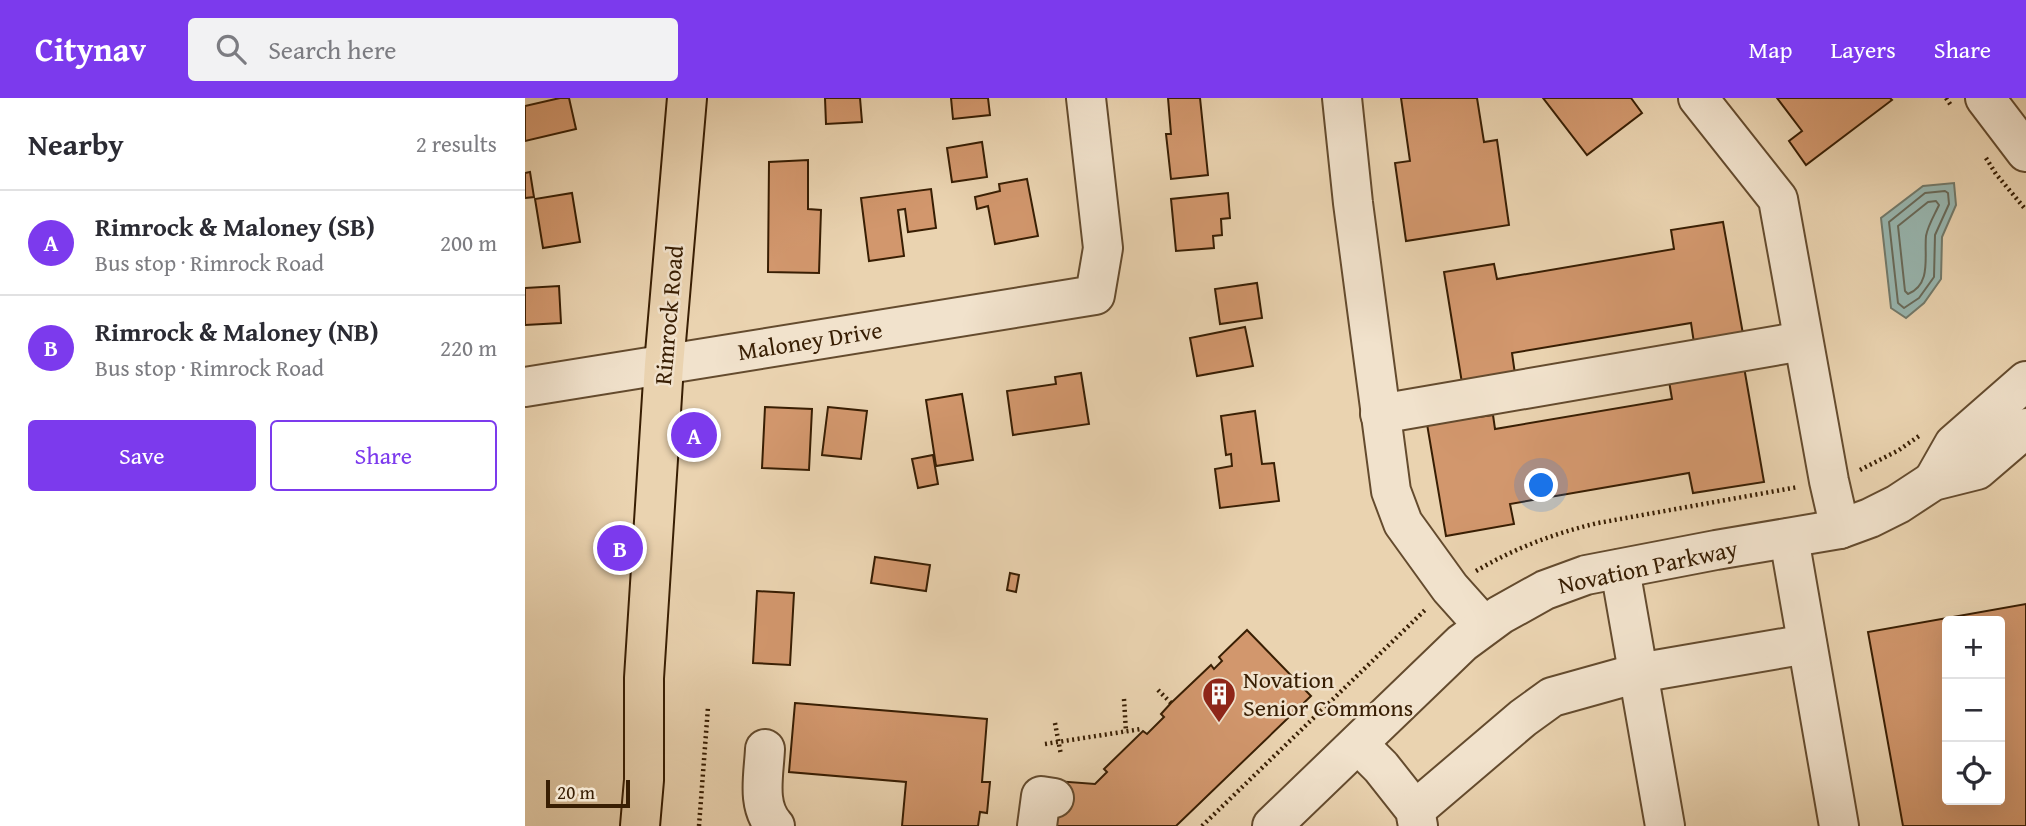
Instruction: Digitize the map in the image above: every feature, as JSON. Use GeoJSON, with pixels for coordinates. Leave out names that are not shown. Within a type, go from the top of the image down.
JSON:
{"type":"FeatureCollection","features":[{"type":"Feature","properties":{"kind":"main road","name":"Rimrock Road"},"geometry":{"type":"LineString","coordinates":[[640,826],[644,678],[664,365],[687,98]]}},
{"type":"Feature","properties":{"kind":"street","name":"Maloney Drive"},"geometry":{"type":"LineString","coordinates":[[525,387],[1095,295],[1103,247],[1086,98]]}},
{"type":"Feature","properties":{"kind":"street"},"geometry":{"type":"LineString","coordinates":[[1342,98],[1391,491],[1403,523],[1450,589],[1484,626]]}},
{"type":"Feature","properties":{"kind":"street"},"geometry":{"type":"LineString","coordinates":[[1698,98],[1778,199],[1840,529]]}},
{"type":"Feature","properties":{"kind":"street"},"geometry":{"type":"LineString","coordinates":[[1985,98],[2026,152]]}},
{"type":"Feature","properties":{"kind":"street"},"geometry":{"type":"LineString","coordinates":[[1380,414],[1803,341]]}},
{"type":"Feature","properties":{"kind":"street","name":"Novation Parkway"},"geometry":{"type":"LineString","coordinates":[[1933,481],[1954,444],[2026,381]]}},
{"type":"Feature","properties":{"kind":"street","name":"Novation Parkway"},"geometry":{"type":"LineString","coordinates":[[1272,826],[1462,643],[1509,610],[1545,590],[1586,575],[1840,529],[1898,504],[1933,481],[1977,470],[2026,428]]}},
{"type":"Feature","properties":{"kind":"street"},"geometry":{"type":"LineString","coordinates":[[1789,538],[1839,826]]}},
{"type":"Feature","properties":{"kind":"street"},"geometry":{"type":"LineString","coordinates":[[1620,569],[1665,826]]}},
{"type":"Feature","properties":{"kind":"street"},"geometry":{"type":"LineString","coordinates":[[1358,744],[1381,767],[1417,818],[1523,718],[1552,697],[1638,673],[1807,644]]}},
{"type":"Feature","properties":{"kind":"street"},"geometry":{"type":"LineString","coordinates":[[765,749],[762,797],[769,820],[775,826]]}},
{"type":"Feature","properties":{"kind":"path"},"geometry":{"type":"LineString","coordinates":[[1159,690],[1171,704]]}},
{"type":"Feature","properties":{"kind":"path"},"geometry":{"type":"LineString","coordinates":[[1124,699],[1126,732]]}},
{"type":"Feature","properties":{"kind":"path"},"geometry":{"type":"LineString","coordinates":[[699,826],[708,707]]}},
{"type":"Feature","properties":{"kind":"path"},"geometry":{"type":"LineString","coordinates":[[1055,723],[1061,755]]}},
{"type":"Feature","properties":{"kind":"path"},"geometry":{"type":"LineString","coordinates":[[1045,744],[1141,729]]}},
{"type":"Feature","properties":{"kind":"water"},"geometry":{"type":"Polygon","coordinates":[[[1954,183],[1956,205],[1942,237],[1941,279],[1924,303],[1906,318],[1891,308],[1881,218],[1923,186],[1954,183]]]}},
{"type":"Feature","properties":{"kind":"building"},"geometry":{"type":"Polygon","coordinates":[[[569,98],[576,129],[525,141],[525,106],[569,98]]]}},
{"type":"Feature","properties":{"kind":"building"},"geometry":{"type":"Polygon","coordinates":[[[825,98],[860,98],[862,122],[826,124],[825,98]]]}},
{"type":"Feature","properties":{"kind":"building"},"geometry":{"type":"Polygon","coordinates":[[[951,98],[988,98],[990,115],[953,119],[951,98]]]}},
{"type":"Feature","properties":{"kind":"building"},"geometry":{"type":"Polygon","coordinates":[[[1168,98],[1200,98],[1208,175],[1171,179],[1166,134],[1171,134],[1168,98]]]}},
{"type":"Feature","properties":{"kind":"building"},"geometry":{"type":"Polygon","coordinates":[[[1401,98],[1477,98],[1484,142],[1497,140],[1509,225],[1406,241],[1395,163],[1410,161],[1401,98]]]}},
{"type":"Feature","properties":{"kind":"building"},"geometry":{"type":"Polygon","coordinates":[[[1543,98],[1631,98],[1642,113],[1587,155],[1543,98]]]}},
{"type":"Feature","properties":{"kind":"building"},"geometry":{"type":"Polygon","coordinates":[[[1777,98],[1892,100],[1806,165],[1789,141],[1802,131],[1777,98]]]}},
{"type":"Feature","properties":{"kind":"building"},"geometry":{"type":"Polygon","coordinates":[[[982,142],[987,177],[952,182],[947,148],[982,142]]]}},
{"type":"Feature","properties":{"kind":"building"},"geometry":{"type":"Polygon","coordinates":[[[808,160],[808,209],[821,210],[819,273],[768,272],[769,162],[808,160]]]}},
{"type":"Feature","properties":{"kind":"building"},"geometry":{"type":"Polygon","coordinates":[[[530,172],[534,197],[525,198],[525,173],[530,172]]]}},
{"type":"Feature","properties":{"kind":"building"},"geometry":{"type":"Polygon","coordinates":[[[1027,179],[1038,236],[995,244],[988,206],[977,209],[975,197],[1000,191],[999,184],[1027,179]]]}},
{"type":"Feature","properties":{"kind":"building"},"geometry":{"type":"Polygon","coordinates":[[[931,189],[936,228],[908,232],[905,209],[898,210],[904,256],[869,261],[861,198],[931,189]]]}},
{"type":"Feature","properties":{"kind":"building"},"geometry":{"type":"Polygon","coordinates":[[[572,193],[580,242],[543,248],[535,199],[572,193]]]}},
{"type":"Feature","properties":{"kind":"building"},"geometry":{"type":"Polygon","coordinates":[[[1228,193],[1230,218],[1221,219],[1222,235],[1213,236],[1214,248],[1176,251],[1171,199],[1228,193]]]}},
{"type":"Feature","properties":{"kind":"building"},"geometry":{"type":"Polygon","coordinates":[[[1723,222],[1743,334],[1694,343],[1691,323],[1512,353],[1515,374],[1462,383],[1444,272],[1494,264],[1497,279],[1674,249],[1671,230],[1723,222]]]}},
{"type":"Feature","properties":{"kind":"building"},"geometry":{"type":"Polygon","coordinates":[[[1257,283],[1262,318],[1220,324],[1215,289],[1257,283]]]}},
{"type":"Feature","properties":{"kind":"building"},"geometry":{"type":"Polygon","coordinates":[[[559,286],[561,323],[525,325],[525,288],[559,286]]]}},
{"type":"Feature","properties":{"kind":"building"},"geometry":{"type":"Polygon","coordinates":[[[1245,327],[1253,366],[1197,376],[1190,338],[1245,327]]]}},
{"type":"Feature","properties":{"kind":"building"},"geometry":{"type":"Polygon","coordinates":[[[1744,367],[1764,482],[1693,493],[1689,473],[1510,504],[1514,524],[1446,536],[1427,424],[1493,415],[1495,429],[1672,399],[1669,381],[1744,367]]]}},
{"type":"Feature","properties":{"kind":"building"},"geometry":{"type":"Polygon","coordinates":[[[1081,373],[1089,424],[1013,435],[1007,391],[1056,384],[1055,377],[1081,373]]]}},
{"type":"Feature","properties":{"kind":"building"},"geometry":{"type":"Polygon","coordinates":[[[962,394],[973,460],[936,466],[926,400],[962,394]]]}},
{"type":"Feature","properties":{"kind":"building"},"geometry":{"type":"Polygon","coordinates":[[[765,407],[812,409],[809,470],[762,468],[765,407]]]}},
{"type":"Feature","properties":{"kind":"building"},"geometry":{"type":"Polygon","coordinates":[[[828,407],[867,411],[861,459],[822,455],[828,407]]]}},
{"type":"Feature","properties":{"kind":"building"},"geometry":{"type":"Polygon","coordinates":[[[1255,411],[1262,464],[1274,463],[1279,501],[1220,508],[1215,469],[1232,466],[1231,454],[1226,455],[1221,416],[1255,411]]]}},
{"type":"Feature","properties":{"kind":"building"},"geometry":{"type":"Polygon","coordinates":[[[933,455],[938,484],[918,488],[912,459],[933,455]]]}},
{"type":"Feature","properties":{"kind":"building"},"geometry":{"type":"Polygon","coordinates":[[[875,557],[930,565],[926,591],[871,583],[875,557]]]}},
{"type":"Feature","properties":{"kind":"building"},"geometry":{"type":"Polygon","coordinates":[[[1010,573],[1019,575],[1016,592],[1007,590],[1010,573]]]}},
{"type":"Feature","properties":{"kind":"building"},"geometry":{"type":"Polygon","coordinates":[[[757,591],[794,593],[790,665],[753,663],[757,591]]]}},
{"type":"Feature","properties":{"kind":"building"},"geometry":{"type":"Polygon","coordinates":[[[2026,604],[2026,826],[1903,826],[1868,632],[1942,619],[1942,805],[2005,805],[2005,616],[1958,616],[2026,604]]]}},
{"type":"Feature","properties":{"kind":"building","name":"Novation Senior Commons"},"geometry":{"type":"Polygon","coordinates":[[[1247,630],[1311,696],[1176,826],[1052,826],[1056,781],[1095,784],[1107,772],[1104,769],[1143,731],[1147,734],[1164,717],[1161,714],[1171,703],[1211,665],[1214,669],[1222,661],[1219,657],[1247,630]]]}},
{"type":"Feature","properties":{"kind":"building"},"geometry":{"type":"Polygon","coordinates":[[[795,703],[987,719],[982,782],[990,782],[987,813],[980,812],[978,826],[902,826],[906,782],[789,772],[795,703]]]}},
{"type":"Feature","properties":{"kind":"place","name":"Rimrock & Maloney (SB)"},"geometry":{"type":"Point","coordinates":[694,435]}},
{"type":"Feature","properties":{"kind":"place","name":"Rimrock & Maloney (NB)"},"geometry":{"type":"Point","coordinates":[620,548]}},
{"type":"Feature","properties":{"kind":"place","name":"Novation Senior Commons"},"geometry":{"type":"Point","coordinates":[1219,724]}}]}
